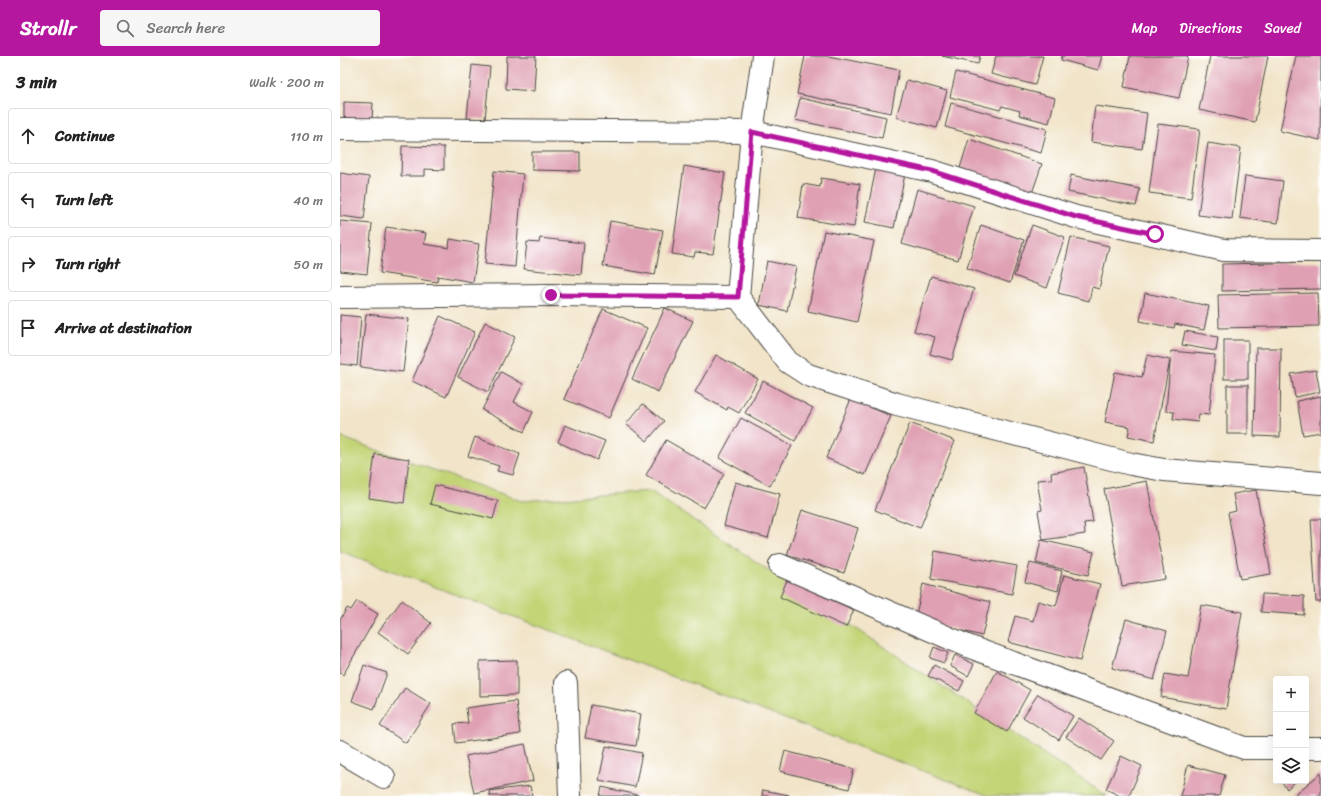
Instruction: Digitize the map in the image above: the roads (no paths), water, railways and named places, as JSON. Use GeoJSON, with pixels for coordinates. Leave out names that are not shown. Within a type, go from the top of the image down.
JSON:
{"type":"FeatureCollection","features":[{"type":"Feature","properties":{"kind":"street"},"geometry":{"type":"LineString","coordinates":[[763,56],[752,132],[738,297],[788,362],[808,375],[897,404],[1131,464],[1164,470],[1321,483]]}},
{"type":"Feature","properties":{"kind":"street"},"geometry":{"type":"LineString","coordinates":[[340,129],[752,132],[932,171],[1076,217],[1224,250],[1321,251]]}},
{"type":"Feature","properties":{"kind":"street"},"geometry":{"type":"LineString","coordinates":[[340,297],[551,295],[738,297]]}},
{"type":"Feature","properties":{"kind":"street"},"geometry":{"type":"LineString","coordinates":[[780,565],[970,647],[1244,748],[1273,748]]}},
{"type":"Feature","properties":{"kind":"street"},"geometry":{"type":"LineString","coordinates":[[566,684],[570,796]]}},
{"type":"Feature","properties":{"kind":"street"},"geometry":{"type":"LineString","coordinates":[[1309,748],[1321,748]]}},
{"type":"Feature","properties":{"kind":"street"},"geometry":{"type":"LineString","coordinates":[[340,751],[384,777]]}}]}
